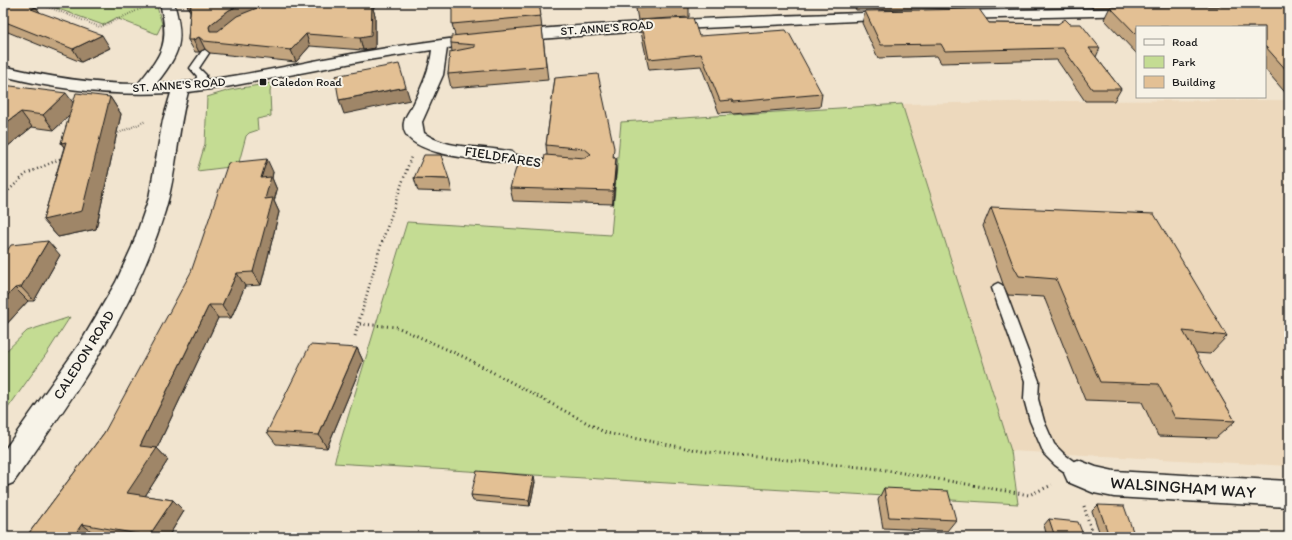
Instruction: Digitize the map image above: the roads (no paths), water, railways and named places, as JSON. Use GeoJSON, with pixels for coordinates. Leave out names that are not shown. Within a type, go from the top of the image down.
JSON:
{"type":"FeatureCollection","features":[{"type":"Feature","properties":{"kind":"street"},"geometry":{"type":"LineString","coordinates":[[143,89],[168,57],[174,42],[173,22],[167,3]]}},
{"type":"Feature","properties":{"kind":"street"},"geometry":{"type":"LineString","coordinates":[[939,15],[1147,12]]}},
{"type":"Feature","properties":{"kind":"street","name":"ST. ANNE'S ROAD"},"geometry":{"type":"LineString","coordinates":[[3,71],[31,79],[62,84],[143,89],[178,98],[200,86],[373,54],[440,44],[642,26],[750,20],[908,16]]}},
{"type":"Feature","properties":{"kind":"street","name":"FIELDFARES"},"geometry":{"type":"LineString","coordinates":[[440,44],[439,60],[435,77],[413,122],[414,130],[422,140],[431,145],[446,149],[505,156]]}},
{"type":"Feature","properties":{"kind":"street","name":"CALEDON ROAD"},"geometry":{"type":"LineString","coordinates":[[3,474],[56,401],[111,313],[136,263],[156,211],[178,98]]}},
{"type":"Feature","properties":{"kind":"street","name":"WALSINGHAM WAY"},"geometry":{"type":"LineString","coordinates":[[1078,473],[1094,480],[1114,484],[1289,494]]}},
{"type":"Feature","properties":{"kind":"lane"},"geometry":{"type":"LineString","coordinates":[[200,86],[202,75],[194,68],[205,53]]}},
{"type":"Feature","properties":{"kind":"lane","name":"FIELDFARES"},"geometry":{"type":"LineString","coordinates":[[505,156],[532,163],[570,167]]}},
{"type":"Feature","properties":{"kind":"lane"},"geometry":{"type":"LineString","coordinates":[[998,288],[1032,381],[1031,399],[1037,421],[1049,449],[1060,460],[1078,473]]}},
{"type":"Feature","properties":{"kind":"place","name":"Caledon Road"},"geometry":{"type":"Point","coordinates":[263,82]}}]}
